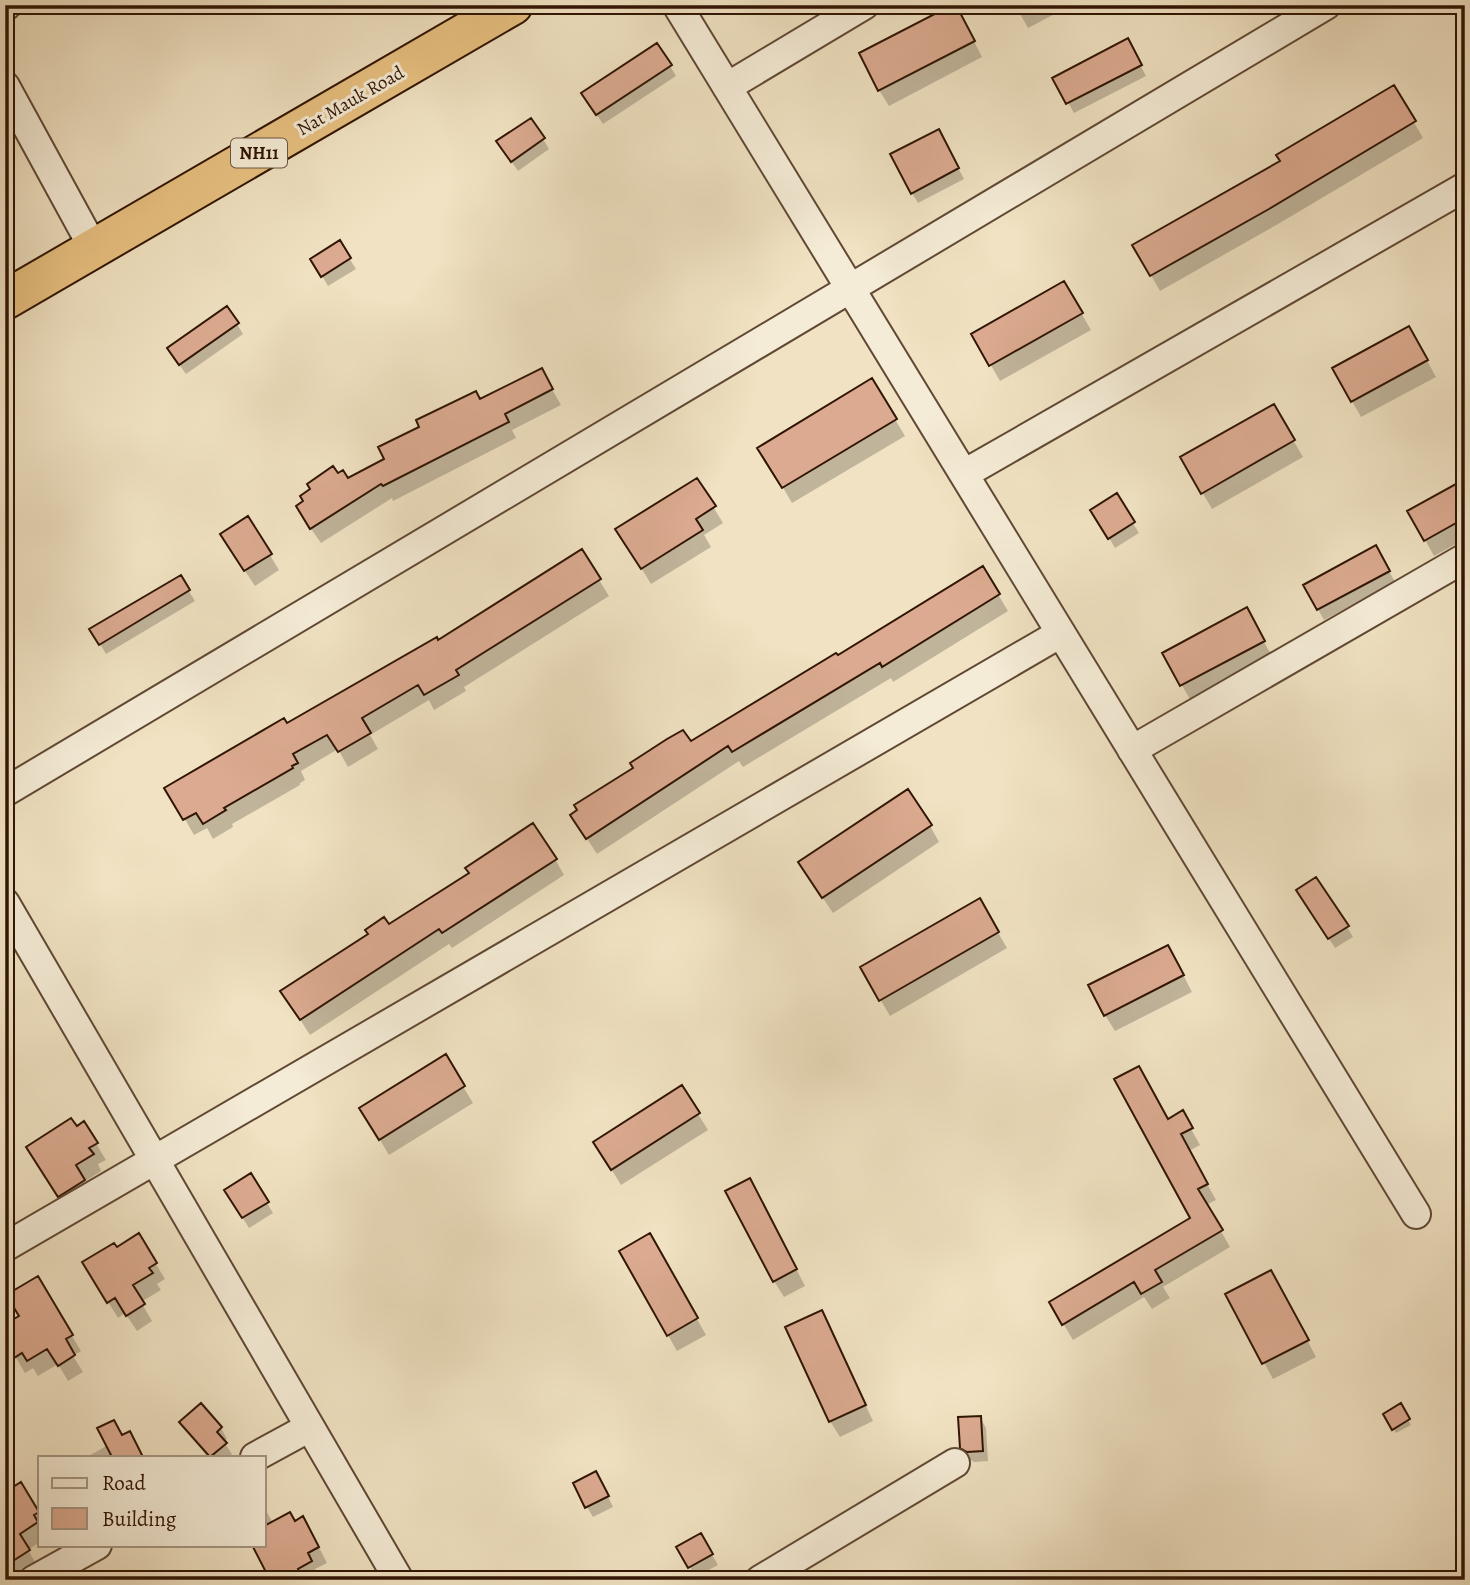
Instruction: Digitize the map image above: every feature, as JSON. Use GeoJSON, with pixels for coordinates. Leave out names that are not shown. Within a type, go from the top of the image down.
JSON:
{"type":"FeatureCollection","features":[{"type":"Feature","properties":{"kind":"highway","name":"Nat Mauk Road"},"geometry":{"type":"LineString","coordinates":[[5,300],[513,5]]}},
{"type":"Feature","properties":{"kind":"street"},"geometry":{"type":"LineString","coordinates":[[677,5],[1416,1214]]}},
{"type":"Feature","properties":{"kind":"street"},"geometry":{"type":"LineString","coordinates":[[727,87],[864,5]]}},
{"type":"Feature","properties":{"kind":"street"},"geometry":{"type":"LineString","coordinates":[[5,792],[1326,5]]}},
{"type":"Feature","properties":{"kind":"street"},"geometry":{"type":"LineString","coordinates":[[5,86],[94,249]]}},
{"type":"Feature","properties":{"kind":"street"},"geometry":{"type":"LineString","coordinates":[[964,474],[1465,187]]}},
{"type":"Feature","properties":{"kind":"street"},"geometry":{"type":"LineString","coordinates":[[1132,750],[1465,558]]}},
{"type":"Feature","properties":{"kind":"street"},"geometry":{"type":"LineString","coordinates":[[5,1248],[1061,634]]}},
{"type":"Feature","properties":{"kind":"street"},"geometry":{"type":"LineString","coordinates":[[5,903],[399,1580]]}},
{"type":"Feature","properties":{"kind":"street"},"geometry":{"type":"LineString","coordinates":[[257,1456],[310,1427]]}},
{"type":"Feature","properties":{"kind":"street"},"geometry":{"type":"LineString","coordinates":[[760,1580],[955,1463]]}},
{"type":"Feature","properties":{"kind":"street"},"geometry":{"type":"LineString","coordinates":[[34,1580],[95,1546]]}},
{"type":"Feature","properties":{"kind":"building"},"geometry":{"type":"Polygon","coordinates":[[[956,5],[975,41],[878,91],[859,53],[956,5]]]}},
{"type":"Feature","properties":{"kind":"building"},"geometry":{"type":"Polygon","coordinates":[[[1128,38],[1142,65],[1066,104],[1052,78],[1128,38]]]}},
{"type":"Feature","properties":{"kind":"building"},"geometry":{"type":"Polygon","coordinates":[[[657,43],[672,65],[596,115],[581,93],[657,43]]]}},
{"type":"Feature","properties":{"kind":"building"},"geometry":{"type":"Polygon","coordinates":[[[1394,85],[1416,121],[1150,276],[1132,245],[1280,161],[1276,155],[1394,85]]]}},
{"type":"Feature","properties":{"kind":"building"},"geometry":{"type":"Polygon","coordinates":[[[531,118],[545,138],[511,162],[496,141],[531,118]]]}},
{"type":"Feature","properties":{"kind":"building"},"geometry":{"type":"Polygon","coordinates":[[[939,129],[959,168],[911,194],[890,154],[939,129]]]}},
{"type":"Feature","properties":{"kind":"building"},"geometry":{"type":"Polygon","coordinates":[[[340,240],[351,258],[321,277],[310,259],[340,240]]]}},
{"type":"Feature","properties":{"kind":"building"},"geometry":{"type":"Polygon","coordinates":[[[1064,281],[1083,313],[989,366],[971,334],[1064,281]]]}},
{"type":"Feature","properties":{"kind":"building"},"geometry":{"type":"Polygon","coordinates":[[[227,306],[239,323],[179,365],[167,348],[227,306]]]}},
{"type":"Feature","properties":{"kind":"building"},"geometry":{"type":"Polygon","coordinates":[[[1409,326],[1428,360],[1351,402],[1332,368],[1409,326]]]}},
{"type":"Feature","properties":{"kind":"building"},"geometry":{"type":"Polygon","coordinates":[[[542,368],[553,389],[505,414],[509,422],[383,486],[381,484],[310,529],[296,506],[303,501],[300,496],[310,489],[307,484],[333,466],[338,473],[343,470],[348,478],[384,459],[378,447],[419,427],[416,420],[476,391],[480,399],[542,368]]]}},
{"type":"Feature","properties":{"kind":"building"},"geometry":{"type":"Polygon","coordinates":[[[872,378],[897,419],[782,488],[757,448],[872,378]]]}},
{"type":"Feature","properties":{"kind":"building"},"geometry":{"type":"Polygon","coordinates":[[[1274,404],[1295,440],[1201,494],[1180,457],[1274,404]]]}},
{"type":"Feature","properties":{"kind":"building"},"geometry":{"type":"Polygon","coordinates":[[[697,478],[716,506],[696,519],[703,530],[641,569],[615,529],[697,478]]]}},
{"type":"Feature","properties":{"kind":"building"},"geometry":{"type":"Polygon","coordinates":[[[1465,479],[1465,518],[1424,541],[1407,511],[1465,479]]]}},
{"type":"Feature","properties":{"kind":"building"},"geometry":{"type":"Polygon","coordinates":[[[1117,493],[1135,522],[1108,539],[1090,510],[1117,493]]]}},
{"type":"Feature","properties":{"kind":"building"},"geometry":{"type":"Polygon","coordinates":[[[248,516],[272,554],[244,571],[220,534],[248,516]]]}},
{"type":"Feature","properties":{"kind":"building"},"geometry":{"type":"Polygon","coordinates":[[[1376,545],[1390,571],[1317,610],[1303,585],[1376,545]]]}},
{"type":"Feature","properties":{"kind":"building"},"geometry":{"type":"Polygon","coordinates":[[[582,549],[601,579],[456,670],[459,675],[424,695],[418,685],[362,718],[371,733],[338,752],[327,735],[293,754],[298,763],[292,766],[293,768],[224,808],[226,810],[203,824],[196,813],[183,820],[164,788],[284,718],[287,723],[437,637],[438,640],[582,549]]]}},
{"type":"Feature","properties":{"kind":"building"},"geometry":{"type":"Polygon","coordinates":[[[983,566],[1000,594],[882,667],[880,663],[732,752],[728,746],[586,839],[570,815],[577,810],[574,805],[633,768],[630,763],[667,739],[683,730],[691,741],[983,566]]]}},
{"type":"Feature","properties":{"kind":"building"},"geometry":{"type":"Polygon","coordinates":[[[181,575],[190,590],[99,645],[89,629],[181,575]]]}},
{"type":"Feature","properties":{"kind":"building"},"geometry":{"type":"Polygon","coordinates":[[[1247,607],[1265,641],[1180,686],[1162,653],[1247,607]]]}},
{"type":"Feature","properties":{"kind":"building"},"geometry":{"type":"Polygon","coordinates":[[[908,789],[932,825],[822,898],[798,862],[908,789]]]}},
{"type":"Feature","properties":{"kind":"building"},"geometry":{"type":"Polygon","coordinates":[[[533,823],[557,859],[442,933],[439,929],[300,1020],[280,991],[368,934],[365,930],[384,917],[389,924],[469,873],[465,868],[533,823]]]}},
{"type":"Feature","properties":{"kind":"building"},"geometry":{"type":"Polygon","coordinates":[[[1316,877],[1349,926],[1328,939],[1296,890],[1316,877]]]}},
{"type":"Feature","properties":{"kind":"building"},"geometry":{"type":"Polygon","coordinates":[[[980,898],[999,932],[879,1001],[860,967],[980,898]]]}},
{"type":"Feature","properties":{"kind":"building"},"geometry":{"type":"Polygon","coordinates":[[[1168,945],[1184,975],[1104,1016],[1088,985],[1168,945]]]}},
{"type":"Feature","properties":{"kind":"building"},"geometry":{"type":"Polygon","coordinates":[[[446,1054],[465,1086],[379,1140],[359,1108],[446,1054]]]}},
{"type":"Feature","properties":{"kind":"building"},"geometry":{"type":"Polygon","coordinates":[[[1139,1066],[1168,1119],[1183,1110],[1193,1128],[1181,1134],[1208,1184],[1198,1189],[1223,1230],[1155,1270],[1162,1282],[1141,1294],[1134,1282],[1062,1325],[1049,1302],[1190,1218],[1114,1079],[1139,1066]]]}},
{"type":"Feature","properties":{"kind":"building"},"geometry":{"type":"Polygon","coordinates":[[[682,1085],[700,1113],[611,1170],[593,1142],[682,1085]]]}},
{"type":"Feature","properties":{"kind":"building"},"geometry":{"type":"Polygon","coordinates":[[[71,1118],[77,1126],[84,1121],[98,1143],[89,1148],[94,1154],[76,1165],[85,1180],[58,1197],[26,1147],[71,1118]]]}},
{"type":"Feature","properties":{"kind":"building"},"geometry":{"type":"Polygon","coordinates":[[[251,1173],[269,1202],[242,1218],[224,1190],[251,1173]]]}},
{"type":"Feature","properties":{"kind":"building"},"geometry":{"type":"Polygon","coordinates":[[[750,1178],[797,1269],[773,1282],[725,1191],[750,1178]]]}},
{"type":"Feature","properties":{"kind":"building"},"geometry":{"type":"Polygon","coordinates":[[[139,1233],[157,1263],[149,1268],[153,1273],[133,1285],[145,1304],[126,1316],[115,1298],[107,1303],[82,1262],[114,1243],[117,1247],[139,1233]]]}},
{"type":"Feature","properties":{"kind":"building"},"geometry":{"type":"Polygon","coordinates":[[[650,1233],[698,1318],[667,1336],[619,1251],[650,1233]]]}},
{"type":"Feature","properties":{"kind":"building"},"geometry":{"type":"Polygon","coordinates":[[[1271,1270],[1309,1340],[1262,1364],[1225,1294],[1271,1270]]]}},
{"type":"Feature","properties":{"kind":"building"},"geometry":{"type":"Polygon","coordinates":[[[38,1276],[73,1335],[66,1339],[75,1355],[58,1366],[47,1349],[27,1361],[22,1353],[14,1358],[5,1342],[5,1324],[19,1316],[6,1295],[38,1276]]]}},
{"type":"Feature","properties":{"kind":"building"},"geometry":{"type":"Polygon","coordinates":[[[822,1310],[866,1405],[829,1422],[785,1327],[822,1310]]]}},
{"type":"Feature","properties":{"kind":"building"},"geometry":{"type":"Polygon","coordinates":[[[201,1403],[222,1427],[217,1432],[227,1443],[209,1456],[179,1422],[201,1403]]]}},
{"type":"Feature","properties":{"kind":"building"},"geometry":{"type":"Polygon","coordinates":[[[1401,1403],[1410,1419],[1392,1430],[1383,1414],[1401,1403]]]}},
{"type":"Feature","properties":{"kind":"building"},"geometry":{"type":"Polygon","coordinates":[[[981,1416],[983,1451],[967,1452],[960,1448],[958,1417],[981,1416]]]}},
{"type":"Feature","properties":{"kind":"building"},"geometry":{"type":"Polygon","coordinates":[[[114,1420],[122,1435],[130,1431],[142,1456],[111,1456],[97,1428],[114,1420]]]}},
{"type":"Feature","properties":{"kind":"building"},"geometry":{"type":"Polygon","coordinates":[[[596,1471],[609,1496],[585,1508],[573,1483],[596,1471]]]}},
{"type":"Feature","properties":{"kind":"building"},"geometry":{"type":"Polygon","coordinates":[[[21,1482],[38,1510],[34,1515],[38,1522],[20,1534],[30,1550],[5,1566],[5,1492],[21,1482]]]}},
{"type":"Feature","properties":{"kind":"building"},"geometry":{"type":"Polygon","coordinates":[[[290,1512],[295,1521],[303,1516],[319,1547],[308,1553],[312,1561],[298,1569],[304,1580],[270,1580],[253,1546],[266,1546],[266,1525],[290,1512]]]}},
{"type":"Feature","properties":{"kind":"building"},"geometry":{"type":"Polygon","coordinates":[[[701,1533],[713,1554],[688,1568],[676,1547],[701,1533]]]}}]}
